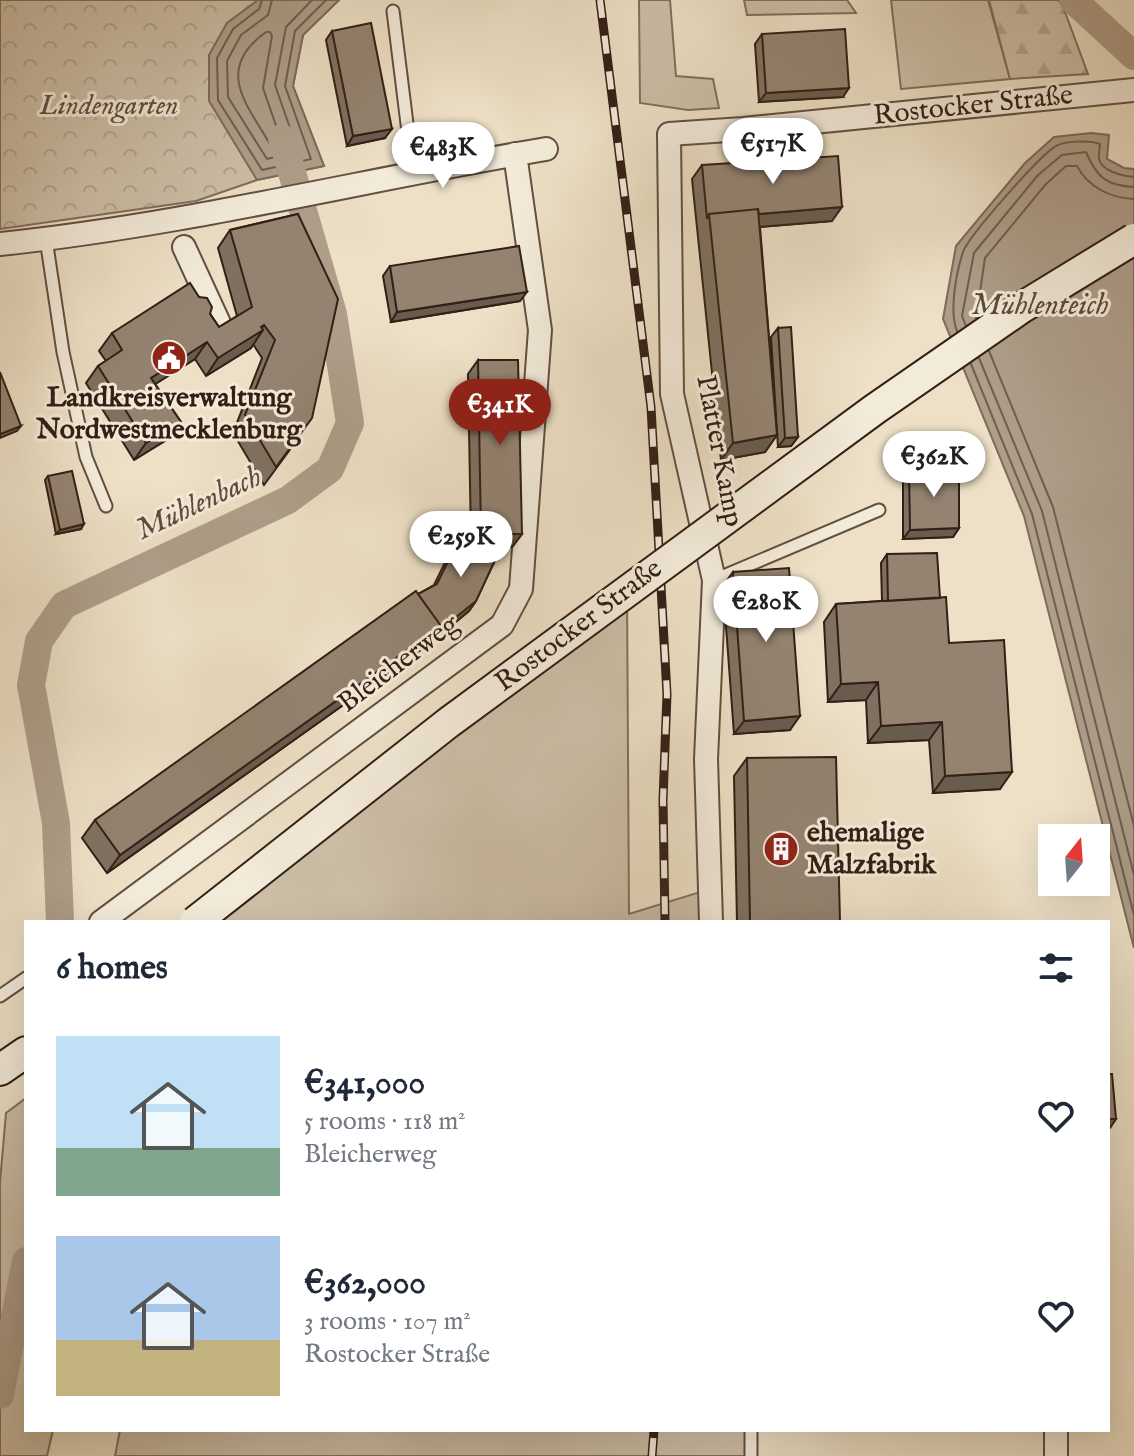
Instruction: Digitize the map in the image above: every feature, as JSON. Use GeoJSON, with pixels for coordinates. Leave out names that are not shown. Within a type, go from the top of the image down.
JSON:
{"type":"FeatureCollection","features":[{"type":"Feature","properties":{"kind":"main road","name":"Rostocker Straße"},"geometry":{"type":"LineString","coordinates":[[198,920],[448,723],[863,418],[1021,308],[1134,239]]}},
{"type":"Feature","properties":{"kind":"main road"},"geometry":{"type":"LineString","coordinates":[[0,1059],[24,1052]]}},
{"type":"Feature","properties":{"kind":"main road"},"geometry":{"type":"LineString","coordinates":[[0,1070],[24,1052]]}},
{"type":"Feature","properties":{"kind":"street","name":"Rostocker Straße"},"geometry":{"type":"LineString","coordinates":[[669,134],[1134,90]]}},
{"type":"Feature","properties":{"kind":"street","name":"Platter Kamp"},"geometry":{"type":"LineString","coordinates":[[669,134],[672,394],[714,580],[706,759],[711,920]]}},
{"type":"Feature","properties":{"kind":"street"},"geometry":{"type":"LineString","coordinates":[[0,244],[204,216],[413,172],[546,149]]}},
{"type":"Feature","properties":{"kind":"street","name":"Bleicherweg"},"geometry":{"type":"LineString","coordinates":[[104,920],[502,625],[521,589],[540,330],[515,154]]}},
{"type":"Feature","properties":{"kind":"street"},"geometry":{"type":"LineString","coordinates":[[184,247],[224,334]]}},
{"type":"Feature","properties":{"kind":"street"},"geometry":{"type":"LineString","coordinates":[[1056,1432],[1056,1456]]}},
{"type":"Feature","properties":{"kind":"lane"},"geometry":{"type":"LineString","coordinates":[[393,11],[413,172]]}},
{"type":"Feature","properties":{"kind":"lane"},"geometry":{"type":"LineString","coordinates":[[46,239],[63,352],[86,457],[106,506]]}},
{"type":"Feature","properties":{"kind":"lane"},"geometry":{"type":"LineString","coordinates":[[714,580],[879,510]]}},
{"type":"Feature","properties":{"kind":"lane"},"geometry":{"type":"LineString","coordinates":[[0,996],[24,979]]}},
{"type":"Feature","properties":{"kind":"lane"},"geometry":{"type":"LineString","coordinates":[[751,1432],[751,1456]]}},
{"type":"Feature","properties":{"kind":"green space","name":"Lindengarten"},"geometry":{"type":"Polygon","coordinates":[[[0,0],[339,0],[303,35],[293,86],[324,166],[257,180],[196,201],[0,229],[0,0]]]}},
{"type":"Feature","properties":{"kind":"green space"},"geometry":{"type":"Polygon","coordinates":[[[639,0],[670,0],[676,76],[713,79],[719,108],[688,110],[640,103],[639,0]]]}},
{"type":"Feature","properties":{"kind":"green space"},"geometry":{"type":"Polygon","coordinates":[[[744,0],[847,0],[856,13],[747,15],[744,0]]]}},
{"type":"Feature","properties":{"kind":"green space"},"geometry":{"type":"Polygon","coordinates":[[[891,0],[988,0],[1010,79],[901,89],[891,0]]]}},
{"type":"Feature","properties":{"kind":"green space"},"geometry":{"type":"Polygon","coordinates":[[[989,0],[1058,0],[1088,74],[1010,79],[989,0]]]}},
{"type":"Feature","properties":{"kind":"green space"},"geometry":{"type":"Polygon","coordinates":[[[627,591],[629,914],[710,889],[711,920],[198,920],[627,591]]]}},
{"type":"Feature","properties":{"kind":"green space"},"geometry":{"type":"Polygon","coordinates":[[[24,1100],[24,1432],[53,1432],[47,1456],[0,1456],[0,1182],[6,1113],[24,1100]]]}},
{"type":"Feature","properties":{"kind":"green space"},"geometry":{"type":"Polygon","coordinates":[[[120,1432],[751,1432],[751,1456],[115,1456],[120,1432]]]}},
{"type":"Feature","properties":{"kind":"water"},"geometry":{"type":"Polygon","coordinates":[[[258,0],[339,0],[303,35],[293,86],[324,166],[257,180],[209,101],[209,55],[227,23],[258,0]]]}},
{"type":"Feature","properties":{"kind":"water","name":"Mühlenteich"},"geometry":{"type":"Polygon","coordinates":[[[1091,133],[1109,135],[1107,159],[1124,168],[1134,169],[1134,948],[1110,854],[1110,824],[1102,824],[1024,516],[943,319],[956,246],[1025,163],[1054,137],[1091,133]]]}},
{"type":"Feature","properties":{"kind":"building"},"geometry":{"type":"Polygon","coordinates":[[[371,23],[392,129],[353,136],[332,31],[371,23]]]}},
{"type":"Feature","properties":{"kind":"building"},"geometry":{"type":"Polygon","coordinates":[[[845,29],[849,88],[766,93],[762,34],[845,29]]]}},
{"type":"Feature","properties":{"kind":"building"},"geometry":{"type":"Polygon","coordinates":[[[838,156],[842,207],[759,214],[758,209],[709,214],[707,219],[702,165],[838,156]]]}},
{"type":"Feature","properties":{"kind":"building"},"geometry":{"type":"Polygon","coordinates":[[[758,209],[777,435],[733,443],[709,214],[758,209]]]}},
{"type":"Feature","properties":{"kind":"building","name":"Landkreisverwaltung Nordwestmecklenburg"},"geometry":{"type":"Polygon","coordinates":[[[298,214],[338,299],[312,418],[276,467],[245,415],[275,340],[264,325],[261,327],[263,330],[218,358],[207,342],[151,378],[181,422],[146,443],[98,366],[122,350],[112,333],[190,283],[199,297],[207,298],[212,307],[210,314],[219,327],[252,307],[230,230],[298,214]]]}},
{"type":"Feature","properties":{"kind":"building"},"geometry":{"type":"Polygon","coordinates":[[[519,246],[527,292],[397,312],[390,266],[519,246]]]}},
{"type":"Feature","properties":{"kind":"building"},"geometry":{"type":"Polygon","coordinates":[[[791,327],[798,437],[785,438],[778,328],[791,327]]]}},
{"type":"Feature","properties":{"kind":"building"},"geometry":{"type":"Polygon","coordinates":[[[478,360],[518,360],[522,534],[481,534],[478,360]]]}},
{"type":"Feature","properties":{"kind":"building"},"geometry":{"type":"Polygon","coordinates":[[[0,372],[21,426],[0,434],[0,372]]]}},
{"type":"Feature","properties":{"kind":"building"},"geometry":{"type":"Polygon","coordinates":[[[959,468],[959,528],[910,530],[909,470],[959,468]]]}},
{"type":"Feature","properties":{"kind":"building"},"geometry":{"type":"Polygon","coordinates":[[[72,471],[84,524],[60,530],[48,476],[72,471]]]}},
{"type":"Feature","properties":{"kind":"building"},"geometry":{"type":"Polygon","coordinates":[[[460,537],[503,543],[476,601],[435,634],[441,626],[418,594],[437,584],[460,537]]]}},
{"type":"Feature","properties":{"kind":"building"},"geometry":{"type":"Polygon","coordinates":[[[937,553],[940,598],[888,601],[887,554],[937,553]]]}},
{"type":"Feature","properties":{"kind":"building"},"geometry":{"type":"Polygon","coordinates":[[[789,568],[800,716],[744,721],[733,572],[789,568]]]}},
{"type":"Feature","properties":{"kind":"building"},"geometry":{"type":"Polygon","coordinates":[[[416,591],[441,626],[120,855],[95,820],[416,591]]]}},
{"type":"Feature","properties":{"kind":"building"},"geometry":{"type":"Polygon","coordinates":[[[946,597],[949,643],[1004,640],[1012,772],[945,776],[942,722],[881,726],[878,682],[841,684],[836,604],[946,597]]]}},
{"type":"Feature","properties":{"kind":"building","name":"ehemalige Malzfabrik"},"geometry":{"type":"Polygon","coordinates":[[[836,757],[840,920],[750,920],[747,758],[836,757]]]}},
{"type":"Feature","properties":{"kind":"building"},"geometry":{"type":"Polygon","coordinates":[[[1110,1074],[1112,1074],[1116,1119],[1110,1119],[1110,1074]]]}},
{"type":"Feature","properties":{"kind":"waterway"},"geometry":{"type":"LineString","coordinates":[[1073,0],[1134,56]]}},
{"type":"Feature","properties":{"kind":"waterway","name":"Mühlenbach"},"geometry":{"type":"LineString","coordinates":[[60,920],[56,823],[31,685],[39,641],[64,605],[288,500],[330,469],[350,423],[333,314],[282,138]]}},
{"type":"Feature","properties":{"kind":"waterway","name":"Mühlenbach"},"geometry":{"type":"LineString","coordinates":[[0,1395],[24,1271]]}},
{"type":"Feature","properties":{"kind":"railway"},"geometry":{"type":"LineString","coordinates":[[600,0],[651,407],[667,694],[663,800],[665,920]]}},
{"type":"Feature","properties":{"kind":"railway"},"geometry":{"type":"LineString","coordinates":[[652,1456],[654,1432]]}},
{"type":"Feature","properties":{"kind":"place","name":"Landkreisverwaltung Nordwestmecklenburg"},"geometry":{"type":"Point","coordinates":[169,358]}},
{"type":"Feature","properties":{"kind":"place","name":"ehemalige Malzfabrik"},"geometry":{"type":"Point","coordinates":[781,849]}}]}
